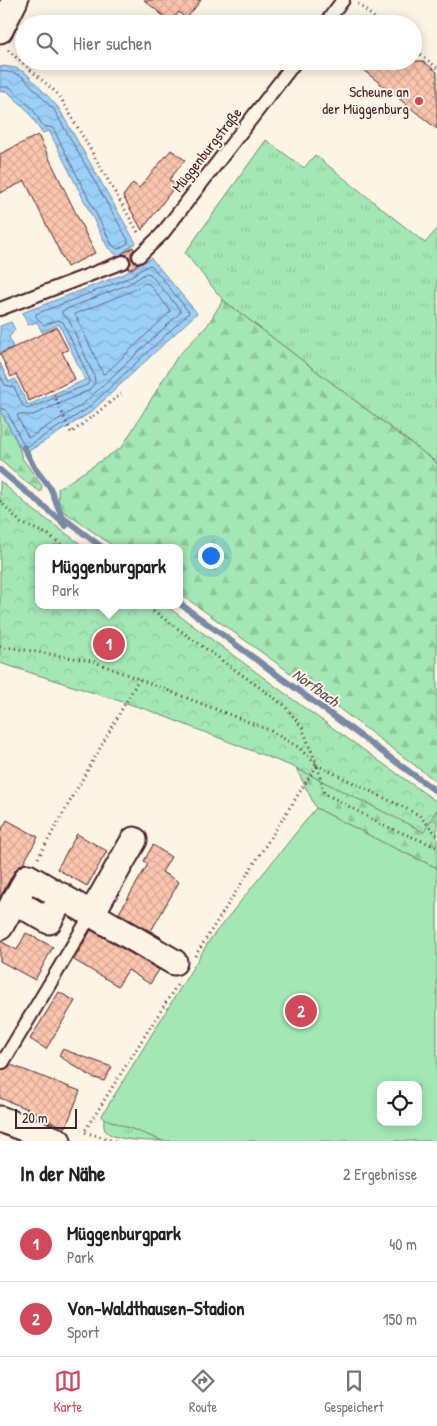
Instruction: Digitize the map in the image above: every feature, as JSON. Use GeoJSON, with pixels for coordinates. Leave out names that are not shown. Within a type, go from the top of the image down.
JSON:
{"type":"FeatureCollection","features":[{"type":"Feature","properties":{"kind":"street"},"geometry":{"type":"LineString","coordinates":[[1,38],[4,25],[15,0]]}},
{"type":"Feature","properties":{"kind":"street"},"geometry":{"type":"LineString","coordinates":[[92,913],[134,840]]}},
{"type":"Feature","properties":{"kind":"street"},"geometry":{"type":"LineString","coordinates":[[0,927],[28,876],[174,962]]}},
{"type":"Feature","properties":{"kind":"street"},"geometry":{"type":"LineString","coordinates":[[14,901],[49,921],[62,896]]}},
{"type":"Feature","properties":{"kind":"street"},"geometry":{"type":"LineString","coordinates":[[0,1119],[24,1135],[58,1141]]}},
{"type":"Feature","properties":{"kind":"lane"},"geometry":{"type":"LineString","coordinates":[[332,15],[343,0]]}},
{"type":"Feature","properties":{"kind":"lane","name":"Müggenburgstraße"},"geometry":{"type":"LineString","coordinates":[[143,253],[162,234],[289,70]]}},
{"type":"Feature","properties":{"kind":"lane"},"geometry":{"type":"LineString","coordinates":[[0,309],[123,262]]}},
{"type":"Feature","properties":{"kind":"lane"},"geometry":{"type":"LineString","coordinates":[[3,1062],[92,913]]}},
{"type":"Feature","properties":{"kind":"path"},"geometry":{"type":"LineString","coordinates":[[353,0],[371,15]]}},
{"type":"Feature","properties":{"kind":"path"},"geometry":{"type":"LineString","coordinates":[[1,38],[15,52]]}},
{"type":"Feature","properties":{"kind":"path"},"geometry":{"type":"LineString","coordinates":[[422,56],[437,68]]}},
{"type":"Feature","properties":{"kind":"path"},"geometry":{"type":"LineString","coordinates":[[34,70],[59,95],[143,253]]}},
{"type":"Feature","properties":{"kind":"path"},"geometry":{"type":"LineString","coordinates":[[52,390],[71,433],[121,394]]}},
{"type":"Feature","properties":{"kind":"path"},"geometry":{"type":"LineString","coordinates":[[0,501],[20,523],[49,535],[61,544]]}},
{"type":"Feature","properties":{"kind":"path"},"geometry":{"type":"LineString","coordinates":[[151,609],[284,705],[302,727],[317,765],[324,793],[382,825],[437,847]]}},
{"type":"Feature","properties":{"kind":"path"},"geometry":{"type":"LineString","coordinates":[[0,646],[92,661],[269,730],[298,747],[317,765],[419,815],[437,834]]}},
{"type":"Feature","properties":{"kind":"path"},"geometry":{"type":"LineString","coordinates":[[28,876],[139,679]]}},
{"type":"Feature","properties":{"kind":"green space"},"geometry":{"type":"Polygon","coordinates":[[[266,140],[304,168],[315,155],[425,243],[437,229],[437,463],[223,300],[185,253],[266,140]]]}},
{"type":"Feature","properties":{"kind":"green space"},"geometry":{"type":"Polygon","coordinates":[[[223,300],[437,463],[437,782],[321,695],[183,596],[183,544],[110,544],[59,508],[58,489],[122,447],[177,357],[207,326],[223,300]]]}},
{"type":"Feature","properties":{"kind":"green space"},"geometry":{"type":"Polygon","coordinates":[[[0,410],[18,444],[22,458],[42,486],[41,492],[23,480],[0,460],[0,410]]]}},
{"type":"Feature","properties":{"kind":"green space"},"geometry":{"type":"Polygon","coordinates":[[[0,481],[31,508],[80,544],[35,544],[35,609],[170,609],[437,802],[437,809],[424,832],[296,768],[148,710],[0,663],[0,481]]]}},
{"type":"Feature","properties":{"kind":"green space"},"geometry":{"type":"Polygon","coordinates":[[[296,768],[424,831],[437,809],[437,868],[316,808],[296,768]]]}},
{"type":"Feature","properties":{"kind":"green space"},"geometry":{"type":"Polygon","coordinates":[[[316,808],[437,868],[437,1141],[163,1141],[101,1117],[211,938],[316,808]]]}},
{"type":"Feature","properties":{"kind":"green space"},"geometry":{"type":"Polygon","coordinates":[[[104,1118],[163,1141],[131,1140],[109,1134],[105,1130],[104,1118]]]}},
{"type":"Feature","properties":{"kind":"water"},"geometry":{"type":"Polygon","coordinates":[[[0,67],[15,68],[15,70],[26,73],[58,107],[136,243],[118,256],[108,248],[49,131],[42,133],[28,111],[7,91],[0,92],[0,67]]]}},
{"type":"Feature","properties":{"kind":"water"},"geometry":{"type":"Polygon","coordinates":[[[151,258],[197,313],[90,413],[24,454],[0,410],[0,363],[9,382],[15,379],[28,405],[85,380],[59,324],[42,332],[37,322],[28,325],[22,313],[124,274],[151,258]]]}},
{"type":"Feature","properties":{"kind":"water"},"geometry":{"type":"Polygon","coordinates":[[[11,322],[15,330],[9,337],[13,347],[0,353],[0,326],[11,322]]]}},
{"type":"Feature","properties":{"kind":"building"},"geometry":{"type":"Polygon","coordinates":[[[144,0],[201,0],[189,15],[182,15],[179,12],[177,15],[162,15],[144,0]]]}},
{"type":"Feature","properties":{"kind":"building","name":"Scheune an der Müggenburg"},"geometry":{"type":"Polygon","coordinates":[[[423,61],[437,72],[437,129],[363,70],[422,70],[423,61]]]}},
{"type":"Feature","properties":{"kind":"building"},"geometry":{"type":"Polygon","coordinates":[[[38,135],[95,253],[67,267],[25,181],[0,193],[0,154],[38,135]]]}},
{"type":"Feature","properties":{"kind":"building"},"geometry":{"type":"Polygon","coordinates":[[[171,150],[185,160],[169,180],[176,185],[142,230],[123,196],[133,183],[139,188],[171,150]]]}},
{"type":"Feature","properties":{"kind":"building"},"geometry":{"type":"Polygon","coordinates":[[[133,247],[131,258],[138,264],[129,270],[130,259],[128,255],[122,254],[133,247]]]}},
{"type":"Feature","properties":{"kind":"building"},"geometry":{"type":"Polygon","coordinates":[[[57,327],[68,350],[62,352],[75,379],[29,401],[16,374],[11,377],[0,354],[57,327]]]}},
{"type":"Feature","properties":{"kind":"building"},"geometry":{"type":"Polygon","coordinates":[[[7,820],[38,837],[23,864],[15,870],[0,898],[0,832],[7,820]]]}},
{"type":"Feature","properties":{"kind":"building"},"geometry":{"type":"Polygon","coordinates":[[[77,834],[107,851],[87,886],[57,869],[77,834]]]}},
{"type":"Feature","properties":{"kind":"building"},"geometry":{"type":"Polygon","coordinates":[[[153,845],[171,857],[162,872],[179,882],[151,931],[162,938],[119,913],[148,864],[144,861],[153,845]]]}},
{"type":"Feature","properties":{"kind":"building"},"geometry":{"type":"Polygon","coordinates":[[[91,930],[159,970],[150,984],[128,970],[118,986],[74,960],[91,930]]]}},
{"type":"Feature","properties":{"kind":"building"},"geometry":{"type":"Polygon","coordinates":[[[26,933],[53,947],[35,980],[0,961],[0,941],[17,950],[26,933]]]}},
{"type":"Feature","properties":{"kind":"building"},"geometry":{"type":"Polygon","coordinates":[[[59,992],[75,1001],[46,1049],[30,1039],[59,992]]]}},
{"type":"Feature","properties":{"kind":"building"},"geometry":{"type":"Polygon","coordinates":[[[62,1049],[112,1067],[104,1081],[92,1077],[59,1056],[62,1049]]]}},
{"type":"Feature","properties":{"kind":"building"},"geometry":{"type":"Polygon","coordinates":[[[11,1065],[80,1091],[66,1127],[37,1117],[38,1113],[0,1098],[0,1069],[6,1069],[11,1065]]]}},
{"type":"Feature","properties":{"kind":"waterway"},"geometry":{"type":"LineString","coordinates":[[24,447],[34,467],[50,488],[64,521]]}},
{"type":"Feature","properties":{"kind":"waterway","name":"Norfbach"},"geometry":{"type":"LineString","coordinates":[[0,470],[66,526],[62,517],[98,544]]}},
{"type":"Feature","properties":{"kind":"waterway","name":"Norfbach"},"geometry":{"type":"LineString","coordinates":[[183,606],[437,792]]}},
{"type":"Feature","properties":{"kind":"place","name":"Scheune an der Müggenburg"},"geometry":{"type":"Point","coordinates":[419,101]}},
{"type":"Feature","properties":{"kind":"place","name":"Müggenburgpark"},"geometry":{"type":"Point","coordinates":[109,644]}},
{"type":"Feature","properties":{"kind":"place","name":"Von-Waldthausen-Stadion"},"geometry":{"type":"Point","coordinates":[301,1011]}}]}
